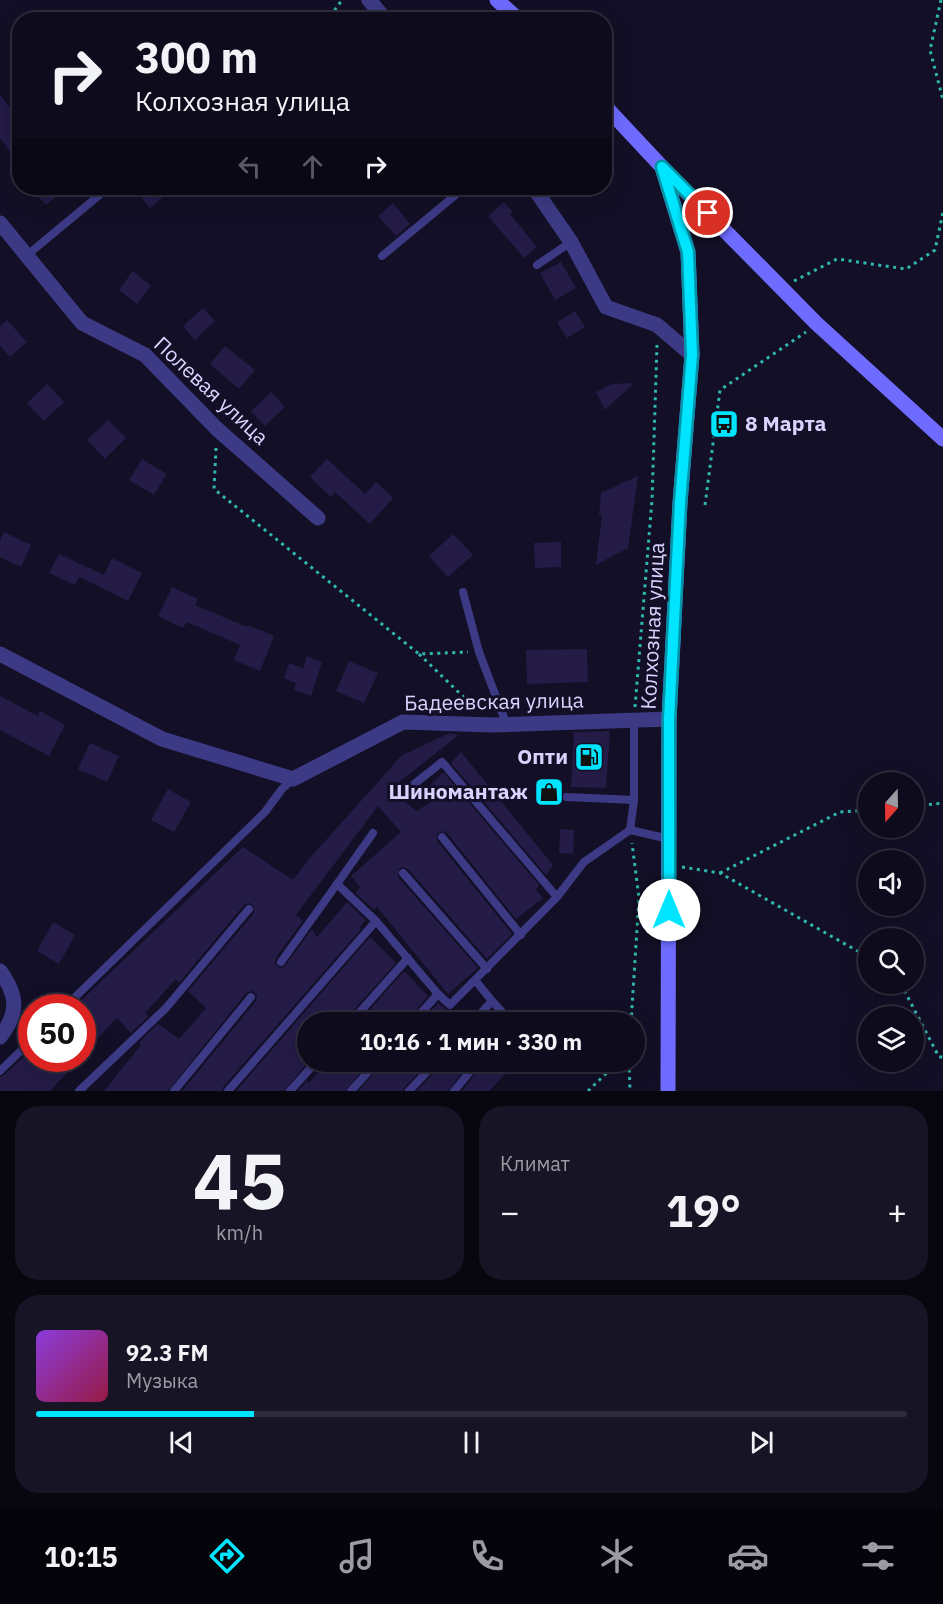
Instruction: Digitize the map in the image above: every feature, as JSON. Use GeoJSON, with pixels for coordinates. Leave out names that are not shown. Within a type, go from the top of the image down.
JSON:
{"type":"FeatureCollection","features":[{"type":"Feature","properties":{"kind":"main road"},"geometry":{"type":"LineString","coordinates":[[497,0],[510,12]]}},
{"type":"Feature","properties":{"kind":"main road","name":"Колхозная улица"},"geometry":{"type":"LineString","coordinates":[[612,114],[816,323],[943,439]]}},
{"type":"Feature","properties":{"kind":"main road","name":"Колхозная улица"},"geometry":{"type":"LineString","coordinates":[[662,167],[688,252],[692,355],[680,503],[669,720],[668,1091]]}},
{"type":"Feature","properties":{"kind":"street"},"geometry":{"type":"LineString","coordinates":[[369,0],[379,12]]}},
{"type":"Feature","properties":{"kind":"street"},"geometry":{"type":"LineString","coordinates":[[539,195],[571,242],[606,307],[657,325],[692,355]]}},
{"type":"Feature","properties":{"kind":"street","name":"Полевая улица"},"geometry":{"type":"LineString","coordinates":[[0,223],[82,323],[145,354],[217,429],[318,518]]}},
{"type":"Feature","properties":{"kind":"street"},"geometry":{"type":"LineString","coordinates":[[0,654],[162,739],[293,779]]}},
{"type":"Feature","properties":{"kind":"street","name":"Бадеевская улица"},"geometry":{"type":"LineString","coordinates":[[293,779],[402,722],[499,724],[669,720]]}},
{"type":"Feature","properties":{"kind":"street"},"geometry":{"type":"LineString","coordinates":[[0,971],[11,986],[15,1010],[11,1024],[0,1037]]}},
{"type":"Feature","properties":{"kind":"lane"},"geometry":{"type":"LineString","coordinates":[[26,256],[100,195]]}},
{"type":"Feature","properties":{"kind":"lane"},"geometry":{"type":"LineString","coordinates":[[382,255],[455,195]]}},
{"type":"Feature","properties":{"kind":"lane"},"geometry":{"type":"LineString","coordinates":[[537,265],[571,242]]}},
{"type":"Feature","properties":{"kind":"lane"},"geometry":{"type":"LineString","coordinates":[[463,591],[499,724]]}},
{"type":"Feature","properties":{"kind":"lane"},"geometry":{"type":"LineString","coordinates":[[630,830],[634,800],[634,720]]}},
{"type":"Feature","properties":{"kind":"lane"},"geometry":{"type":"LineString","coordinates":[[408,789],[442,762],[557,897]]}},
{"type":"Feature","properties":{"kind":"lane"},"geometry":{"type":"LineString","coordinates":[[78,994],[264,812],[293,779]]}},
{"type":"Feature","properties":{"kind":"lane"},"geometry":{"type":"LineString","coordinates":[[566,797],[634,800]]}},
{"type":"Feature","properties":{"kind":"lane"},"geometry":{"type":"LineString","coordinates":[[337,884],[376,921],[450,1005],[557,897],[584,862],[630,830],[669,838]]}},
{"type":"Feature","properties":{"kind":"lane"},"geometry":{"type":"LineString","coordinates":[[281,962],[373,833]]}},
{"type":"Feature","properties":{"kind":"lane"},"geometry":{"type":"LineString","coordinates":[[442,837],[521,935]]}},
{"type":"Feature","properties":{"kind":"lane"},"geometry":{"type":"LineString","coordinates":[[403,873],[487,969]]}},
{"type":"Feature","properties":{"kind":"lane"},"geometry":{"type":"LineString","coordinates":[[79,1091],[166,1008],[249,909]]}},
{"type":"Feature","properties":{"kind":"lane"},"geometry":{"type":"LineString","coordinates":[[228,1091],[376,921]]}},
{"type":"Feature","properties":{"kind":"lane"},"geometry":{"type":"LineString","coordinates":[[360,1012],[408,958]]}},
{"type":"Feature","properties":{"kind":"lane"},"geometry":{"type":"LineString","coordinates":[[475,980],[502,1012]]}},
{"type":"Feature","properties":{"kind":"lane"},"geometry":{"type":"LineString","coordinates":[[422,1012],[438,994]]}},
{"type":"Feature","properties":{"kind":"lane"},"geometry":{"type":"LineString","coordinates":[[174,1091],[251,997]]}},
{"type":"Feature","properties":{"kind":"lane"},"geometry":{"type":"LineString","coordinates":[[482,1012],[492,1000]]}},
{"type":"Feature","properties":{"kind":"lane"},"geometry":{"type":"LineString","coordinates":[[0,1071],[18,1054]]}},
{"type":"Feature","properties":{"kind":"lane"},"geometry":{"type":"LineString","coordinates":[[291,1091],[307,1072]]}},
{"type":"Feature","properties":{"kind":"lane"},"geometry":{"type":"LineString","coordinates":[[351,1091],[368,1072]]}},
{"type":"Feature","properties":{"kind":"lane"},"geometry":{"type":"LineString","coordinates":[[409,1091],[427,1072]]}},
{"type":"Feature","properties":{"kind":"lane"},"geometry":{"type":"LineString","coordinates":[[454,1091],[470,1072]]}},
{"type":"Feature","properties":{"kind":"path"},"geometry":{"type":"LineString","coordinates":[[333,12],[342,0]]}},
{"type":"Feature","properties":{"kind":"path"},"geometry":{"type":"LineString","coordinates":[[941,0],[930,50],[943,100]]}},
{"type":"Feature","properties":{"kind":"path"},"geometry":{"type":"LineString","coordinates":[[783,290],[798,278],[837,259],[906,269],[935,250],[943,212]]}},
{"type":"Feature","properties":{"kind":"path"},"geometry":{"type":"LineString","coordinates":[[705,505],[720,390],[800,338],[816,323]]}},
{"type":"Feature","properties":{"kind":"path"},"geometry":{"type":"LineString","coordinates":[[634,720],[652,500],[657,325]]}},
{"type":"Feature","properties":{"kind":"path"},"geometry":{"type":"LineString","coordinates":[[217,429],[214,489],[419,654],[499,724]]}},
{"type":"Feature","properties":{"kind":"path"},"geometry":{"type":"LineString","coordinates":[[419,654],[479,652]]}},
{"type":"Feature","properties":{"kind":"path"},"geometry":{"type":"LineString","coordinates":[[924,805],[943,803]]}},
{"type":"Feature","properties":{"kind":"path"},"geometry":{"type":"LineString","coordinates":[[720,873],[840,812],[858,811]]}},
{"type":"Feature","properties":{"kind":"path"},"geometry":{"type":"LineString","coordinates":[[630,830],[639,898],[632,1012]]}},
{"type":"Feature","properties":{"kind":"path"},"geometry":{"type":"LineString","coordinates":[[669,865],[720,873],[858,951]]}},
{"type":"Feature","properties":{"kind":"path"},"geometry":{"type":"LineString","coordinates":[[906,994],[939,1057],[943,1057]]}},
{"type":"Feature","properties":{"kind":"path"},"geometry":{"type":"LineString","coordinates":[[588,1091],[608,1072]]}},
{"type":"Feature","properties":{"kind":"path"},"geometry":{"type":"LineString","coordinates":[[629,1072],[630,1091]]}},
{"type":"Feature","properties":{"kind":"building"},"geometry":{"type":"Polygon","coordinates":[[[0,95],[12,110],[12,154],[0,138],[0,95]]]}},
{"type":"Feature","properties":{"kind":"building"},"geometry":{"type":"Polygon","coordinates":[[[37,195],[58,195],[46,205],[37,195]]]}},
{"type":"Feature","properties":{"kind":"building"},"geometry":{"type":"Polygon","coordinates":[[[139,195],[165,195],[150,208],[139,195]]]}},
{"type":"Feature","properties":{"kind":"building"},"geometry":{"type":"Polygon","coordinates":[[[504,202],[513,212],[510,214],[537,247],[524,258],[488,216],[504,202]]]}},
{"type":"Feature","properties":{"kind":"building"},"geometry":{"type":"Polygon","coordinates":[[[393,203],[410,224],[396,236],[378,216],[393,203]]]}},
{"type":"Feature","properties":{"kind":"building"},"geometry":{"type":"Polygon","coordinates":[[[561,262],[576,288],[555,300],[540,273],[561,262]]]}},
{"type":"Feature","properties":{"kind":"building"},"geometry":{"type":"Polygon","coordinates":[[[133,271],[151,286],[137,304],[119,290],[133,271]]]}},
{"type":"Feature","properties":{"kind":"building"},"geometry":{"type":"Polygon","coordinates":[[[203,308],[215,321],[195,340],[183,326],[203,308]]]}},
{"type":"Feature","properties":{"kind":"building"},"geometry":{"type":"Polygon","coordinates":[[[575,311],[585,327],[567,338],[557,322],[575,311]]]}},
{"type":"Feature","properties":{"kind":"building"},"geometry":{"type":"Polygon","coordinates":[[[7,320],[27,342],[10,357],[0,345],[0,326],[7,320]]]}},
{"type":"Feature","properties":{"kind":"building"},"geometry":{"type":"Polygon","coordinates":[[[225,346],[255,370],[239,389],[210,364],[225,346]]]}},
{"type":"Feature","properties":{"kind":"building"},"geometry":{"type":"Polygon","coordinates":[[[634,383],[605,410],[596,392],[612,384],[634,383]]]}},
{"type":"Feature","properties":{"kind":"building"},"geometry":{"type":"Polygon","coordinates":[[[47,384],[64,402],[44,421],[27,403],[47,384]]]}},
{"type":"Feature","properties":{"kind":"building"},"geometry":{"type":"Polygon","coordinates":[[[271,392],[285,407],[265,426],[251,411],[271,392]]]}},
{"type":"Feature","properties":{"kind":"building"},"geometry":{"type":"Polygon","coordinates":[[[108,420],[126,438],[105,459],[87,440],[108,420]]]}},
{"type":"Feature","properties":{"kind":"building"},"geometry":{"type":"Polygon","coordinates":[[[142,459],[167,474],[154,495],[129,480],[142,459]]]}},
{"type":"Feature","properties":{"kind":"building"},"geometry":{"type":"Polygon","coordinates":[[[327,459],[365,494],[376,482],[393,498],[370,524],[335,492],[331,497],[310,477],[327,459]]]}},
{"type":"Feature","properties":{"kind":"building"},"geometry":{"type":"Polygon","coordinates":[[[638,476],[628,548],[596,565],[602,515],[599,516],[601,493],[638,476]]]}},
{"type":"Feature","properties":{"kind":"building"},"geometry":{"type":"Polygon","coordinates":[[[4,532],[31,545],[21,567],[0,557],[0,541],[4,532]]]}},
{"type":"Feature","properties":{"kind":"building"},"geometry":{"type":"Polygon","coordinates":[[[453,534],[473,555],[448,577],[429,556],[453,534]]]}},
{"type":"Feature","properties":{"kind":"building"},"geometry":{"type":"Polygon","coordinates":[[[561,542],[561,567],[535,568],[534,543],[561,542]]]}},
{"type":"Feature","properties":{"kind":"building"},"geometry":{"type":"Polygon","coordinates":[[[59,554],[104,575],[112,558],[142,573],[128,601],[79,577],[75,585],[49,573],[59,554]]]}},
{"type":"Feature","properties":{"kind":"building"},"geometry":{"type":"Polygon","coordinates":[[[172,587],[198,599],[195,605],[274,636],[260,671],[234,660],[240,645],[187,622],[183,628],[158,616],[172,587]]]}},
{"type":"Feature","properties":{"kind":"building"},"geometry":{"type":"Polygon","coordinates":[[[587,649],[588,682],[527,684],[526,650],[587,649]]]}},
{"type":"Feature","properties":{"kind":"building"},"geometry":{"type":"Polygon","coordinates":[[[307,656],[322,662],[311,696],[294,690],[296,683],[284,678],[289,663],[303,668],[307,656]]]}},
{"type":"Feature","properties":{"kind":"building"},"geometry":{"type":"Polygon","coordinates":[[[349,661],[378,673],[364,703],[336,691],[349,661]]]}},
{"type":"Feature","properties":{"kind":"building"},"geometry":{"type":"Polygon","coordinates":[[[0,696],[38,716],[40,711],[65,725],[49,756],[0,730],[0,696]]]}},
{"type":"Feature","properties":{"kind":"building"},"geometry":{"type":"Polygon","coordinates":[[[610,731],[606,788],[571,787],[574,732],[610,731]]]}},
{"type":"Feature","properties":{"kind":"building"},"geometry":{"type":"Polygon","coordinates":[[[450,733],[459,735],[390,789],[416,811],[438,798],[428,788],[443,772],[539,885],[536,890],[543,898],[516,919],[447,833],[442,831],[437,834],[437,841],[512,934],[487,959],[408,869],[402,867],[399,869],[398,877],[478,968],[448,994],[377,907],[374,910],[355,893],[360,887],[351,876],[401,832],[378,806],[296,915],[304,919],[276,958],[275,964],[280,968],[285,966],[312,929],[317,937],[347,902],[366,920],[360,927],[361,929],[223,1087],[222,1091],[182,1091],[256,1001],[257,995],[253,991],[246,993],[168,1091],[104,1091],[141,1045],[139,1042],[158,1024],[179,1039],[206,1008],[188,991],[254,913],[254,906],[249,903],[244,905],[179,983],[176,979],[145,1013],[149,1016],[131,1033],[117,1018],[96,1040],[96,994],[88,994],[243,847],[293,880],[402,755],[450,733]]]}},
{"type":"Feature","properties":{"kind":"building"},"geometry":{"type":"Polygon","coordinates":[[[90,743],[119,756],[107,782],[78,769],[90,743]]]}},
{"type":"Feature","properties":{"kind":"building"},"geometry":{"type":"Polygon","coordinates":[[[461,752],[553,865],[546,875],[451,763],[461,752]]]}},
{"type":"Feature","properties":{"kind":"building","name":"Шиномантаж"},"geometry":{"type":"Polygon","coordinates":[[[540,783],[559,784],[558,800],[539,799],[540,783]]]}},
{"type":"Feature","properties":{"kind":"building"},"geometry":{"type":"Polygon","coordinates":[[[168,789],[191,802],[174,832],[151,820],[168,789]]]}},
{"type":"Feature","properties":{"kind":"building"},"geometry":{"type":"Polygon","coordinates":[[[560,829],[574,830],[573,854],[559,853],[560,829]]]}},
{"type":"Feature","properties":{"kind":"building"},"geometry":{"type":"Polygon","coordinates":[[[53,922],[75,935],[59,964],[37,951],[53,922]]]}},
{"type":"Feature","properties":{"kind":"building"},"geometry":{"type":"Polygon","coordinates":[[[370,937],[396,963],[352,1012],[305,1012],[370,937]]]}},
{"type":"Feature","properties":{"kind":"building"},"geometry":{"type":"Polygon","coordinates":[[[404,971],[428,996],[415,1012],[368,1012],[404,971]]]}},
{"type":"Feature","properties":{"kind":"building"},"geometry":{"type":"Polygon","coordinates":[[[438,1003],[450,1012],[430,1012],[438,1003]]]}},
{"type":"Feature","properties":{"kind":"building"},"geometry":{"type":"Polygon","coordinates":[[[297,1021],[297,1072],[300,1072],[284,1091],[236,1091],[297,1021]]]}},
{"type":"Feature","properties":{"kind":"building"},"geometry":{"type":"Polygon","coordinates":[[[18,1062],[18,1072],[67,1072],[50,1091],[0,1091],[0,1077],[18,1062]]]}},
{"type":"Feature","properties":{"kind":"building"},"geometry":{"type":"Polygon","coordinates":[[[318,1072],[361,1072],[345,1091],[298,1091],[308,1080],[308,1084],[318,1072]]]}},
{"type":"Feature","properties":{"kind":"building"},"geometry":{"type":"Polygon","coordinates":[[[375,1072],[419,1072],[403,1091],[359,1091],[375,1072]]]}},
{"type":"Feature","properties":{"kind":"building"},"geometry":{"type":"Polygon","coordinates":[[[434,1072],[462,1072],[448,1091],[417,1091],[434,1072]]]}},
{"type":"Feature","properties":{"kind":"building"},"geometry":{"type":"Polygon","coordinates":[[[476,1072],[507,1072],[489,1091],[462,1091],[476,1072]]]}},
{"type":"Feature","properties":{"kind":"place","name":"8 Марта"},"geometry":{"type":"Point","coordinates":[724,424]}},
{"type":"Feature","properties":{"kind":"place","name":"Опти"},"geometry":{"type":"Point","coordinates":[589,757]}},
{"type":"Feature","properties":{"kind":"place","name":"Шиномантаж"},"geometry":{"type":"Point","coordinates":[549,792]}},
{"type":"Feature","properties":{"kind":"route"},"geometry":{"type":"LineString","coordinates":[[669,910],[669,720],[680,503],[692,355],[688,252],[662,167],[708,213]]}}]}
